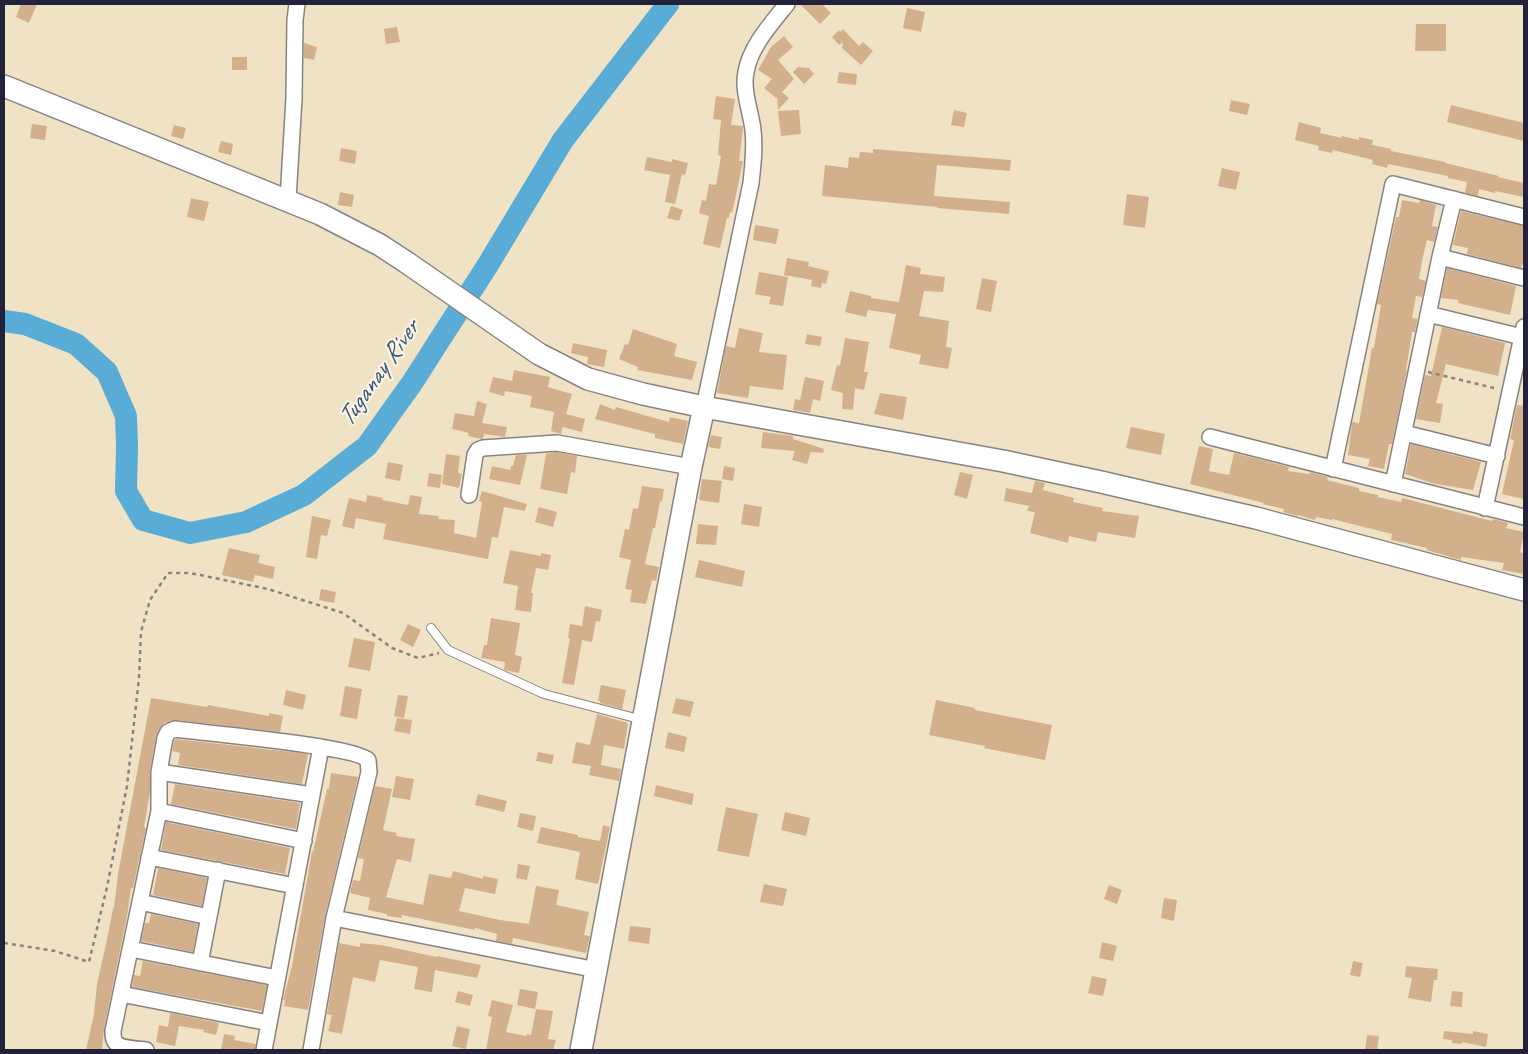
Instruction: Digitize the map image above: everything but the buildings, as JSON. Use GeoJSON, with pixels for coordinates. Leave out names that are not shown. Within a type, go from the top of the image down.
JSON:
{"type":"FeatureCollection","features":[{"type":"Feature","properties":{"kind":"street"},"geometry":{"type":"LineString","coordinates":[[288,200],[294,98],[296,4]]}},
{"type":"Feature","properties":{"kind":"street"},"geometry":{"type":"LineString","coordinates":[[581,1050],[692,467],[752,174],[754,131],[745,73],[751,55],[787,4]]}},
{"type":"Feature","properties":{"kind":"street"},"geometry":{"type":"LineString","coordinates":[[4,86],[320,214],[371,240],[539,354],[588,379],[643,394],[704,407],[1003,461],[1101,482],[1256,518],[1524,590]]}},
{"type":"Feature","properties":{"kind":"street"},"geometry":{"type":"LineString","coordinates":[[1332,469],[1393,184],[1524,217]]}},
{"type":"Feature","properties":{"kind":"street"},"geometry":{"type":"LineString","coordinates":[[1393,484],[1440,257],[1454,199]]}},
{"type":"Feature","properties":{"kind":"street"},"geometry":{"type":"LineString","coordinates":[[1440,257],[1524,278]]}},
{"type":"Feature","properties":{"kind":"street"},"geometry":{"type":"LineString","coordinates":[[1428,314],[1523,332],[1485,508]]}},
{"type":"Feature","properties":{"kind":"street"},"geometry":{"type":"LineString","coordinates":[[1404,433],[1497,456]]}},
{"type":"Feature","properties":{"kind":"street"},"geometry":{"type":"LineString","coordinates":[[1210,437],[1524,517]]}},
{"type":"Feature","properties":{"kind":"street"},"geometry":{"type":"LineString","coordinates":[[468,495],[475,455],[478,450],[483,448],[557,444],[692,467]]}},
{"type":"Feature","properties":{"kind":"street"},"geometry":{"type":"LineString","coordinates":[[146,1050],[120,1045],[114,1040],[113,1031],[158,811],[160,772],[165,738],[168,732],[175,729],[322,747],[359,755],[368,760],[369,766],[334,918],[311,1050]]}},
{"type":"Feature","properties":{"kind":"street"},"geometry":{"type":"LineString","coordinates":[[264,1050],[322,747]]}},
{"type":"Feature","properties":{"kind":"street"},"geometry":{"type":"LineString","coordinates":[[160,772],[312,795]]}},
{"type":"Feature","properties":{"kind":"street"},"geometry":{"type":"LineString","coordinates":[[158,811],[304,841]]}},
{"type":"Feature","properties":{"kind":"street"},"geometry":{"type":"LineString","coordinates":[[149,857],[295,886]]}},
{"type":"Feature","properties":{"kind":"street"},"geometry":{"type":"LineString","coordinates":[[200,963],[218,870]]}},
{"type":"Feature","properties":{"kind":"street"},"geometry":{"type":"LineString","coordinates":[[140,902],[209,917]]}},
{"type":"Feature","properties":{"kind":"street"},"geometry":{"type":"LineString","coordinates":[[334,918],[597,970]]}},
{"type":"Feature","properties":{"kind":"street"},"geometry":{"type":"LineString","coordinates":[[131,949],[277,978]]}},
{"type":"Feature","properties":{"kind":"street"},"geometry":{"type":"LineString","coordinates":[[121,994],[269,1023]]}},
{"type":"Feature","properties":{"kind":"lane"},"geometry":{"type":"LineString","coordinates":[[431,628],[448,650],[544,694],[645,720]]}},
{"type":"Feature","properties":{"kind":"path"},"geometry":{"type":"LineString","coordinates":[[1417,369],[1509,392]]}},
{"type":"Feature","properties":{"kind":"waterway","name":"Tuganay River"},"geometry":{"type":"LineString","coordinates":[[4,321],[25,324],[76,344],[107,372],[126,416],[126,491],[143,520],[190,533],[246,522],[304,495],[367,446],[412,383],[489,263],[563,140],[668,4]]}}]}
